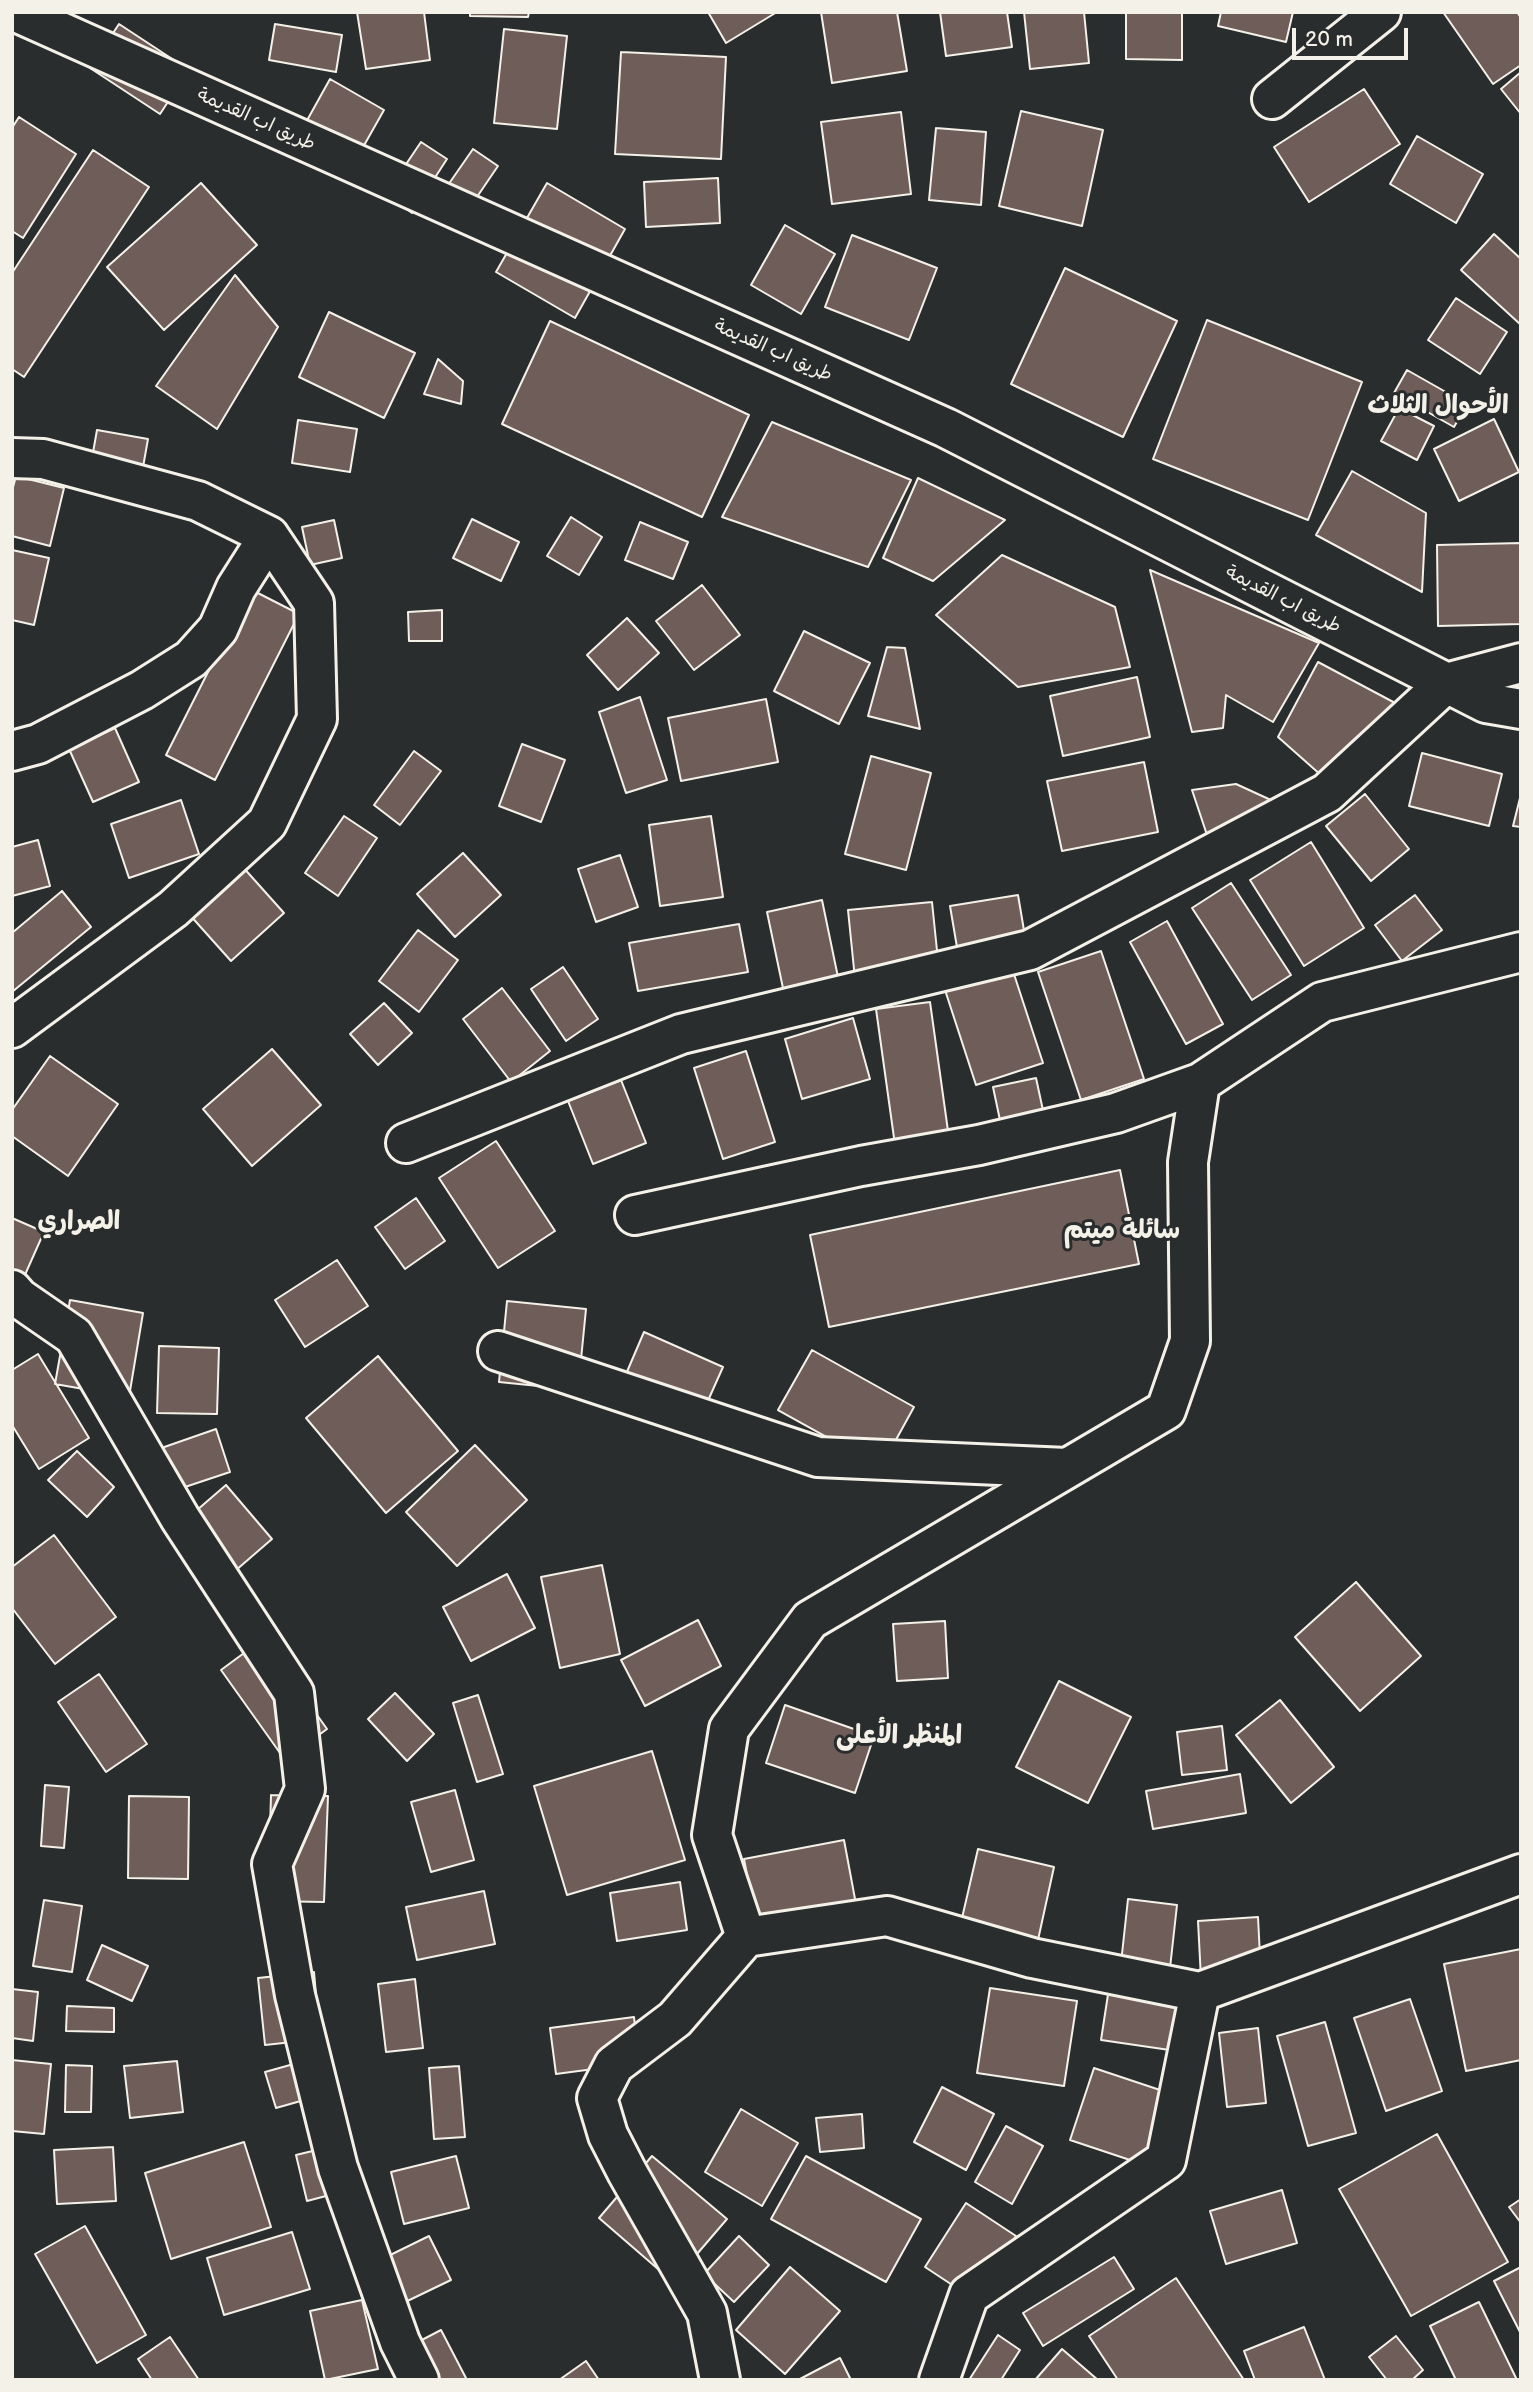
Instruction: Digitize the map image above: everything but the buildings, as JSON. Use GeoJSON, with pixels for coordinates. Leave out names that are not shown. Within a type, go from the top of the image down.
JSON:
{"type":"FeatureCollection","features":[{"type":"Feature","properties":{"kind":"street","name":"طريق اب القديمة"},"geometry":{"type":"LineString","coordinates":[[16,12],[946,428],[1486,703],[1521,709]]}},
{"type":"Feature","properties":{"kind":"street"},"geometry":{"type":"LineString","coordinates":[[1272,99],[1381,12]]}},
{"type":"Feature","properties":{"kind":"street"},"geometry":{"type":"LineString","coordinates":[[12,458],[43,459],[198,501],[269,536],[314,603],[317,719],[267,823],[173,909],[12,1028]]}},
{"type":"Feature","properties":{"kind":"street"},"geometry":{"type":"LineString","coordinates":[[12,751],[38,744],[142,690],[191,659],[218,629],[236,588],[269,536]]}},
{"type":"Feature","properties":{"kind":"street"},"geometry":{"type":"LineString","coordinates":[[406,1143],[681,1034],[1030,950],[1327,793],[1446,683],[1521,663]]}},
{"type":"Feature","properties":{"kind":"street"},"geometry":{"type":"LineString","coordinates":[[635,1215],[861,1166],[979,1145],[1116,1113],[1200,1083],[1322,1002],[1521,952]]}},
{"type":"Feature","properties":{"kind":"street"},"geometry":{"type":"LineString","coordinates":[[746,1937],[712,1835],[729,1729],[810,1620],[1166,1410],[1191,1341],[1188,1162],[1200,1083]]}},
{"type":"Feature","properties":{"kind":"street"},"geometry":{"type":"LineString","coordinates":[[12,1290],[19,1298],[74,1336],[180,1518],[294,1693],[305,1789],[272,1864],[295,1995],[338,2168],[400,2342],[419,2380]]}},
{"type":"Feature","properties":{"kind":"street"},"geometry":{"type":"LineString","coordinates":[[498,1351],[818,1457],[1067,1468]]}},
{"type":"Feature","properties":{"kind":"street"},"geometry":{"type":"LineString","coordinates":[[720,2380],[707,2313],[608,2135],[597,2098],[614,2065],[675,2019],[746,1937],[887,1916],[1032,1958],[1200,1992],[1521,1874]]}},
{"type":"Feature","properties":{"kind":"street"},"geometry":{"type":"LineString","coordinates":[[939,2380],[969,2295],[1166,2160],[1200,1992]]}},
{"type":"Feature","properties":{"kind":"district","name":"الأحوال الثلاث"},"geometry":{"type":"Point","coordinates":[1438,406]}},
{"type":"Feature","properties":{"kind":"district","name":"الصراري"},"geometry":{"type":"Point","coordinates":[79,1222]}},
{"type":"Feature","properties":{"kind":"district","name":"سائلة ميتم"},"geometry":{"type":"Point","coordinates":[1122,1231]}},
{"type":"Feature","properties":{"kind":"district","name":"المنظر الأعلى"},"geometry":{"type":"Point","coordinates":[899,1736]}}]}
